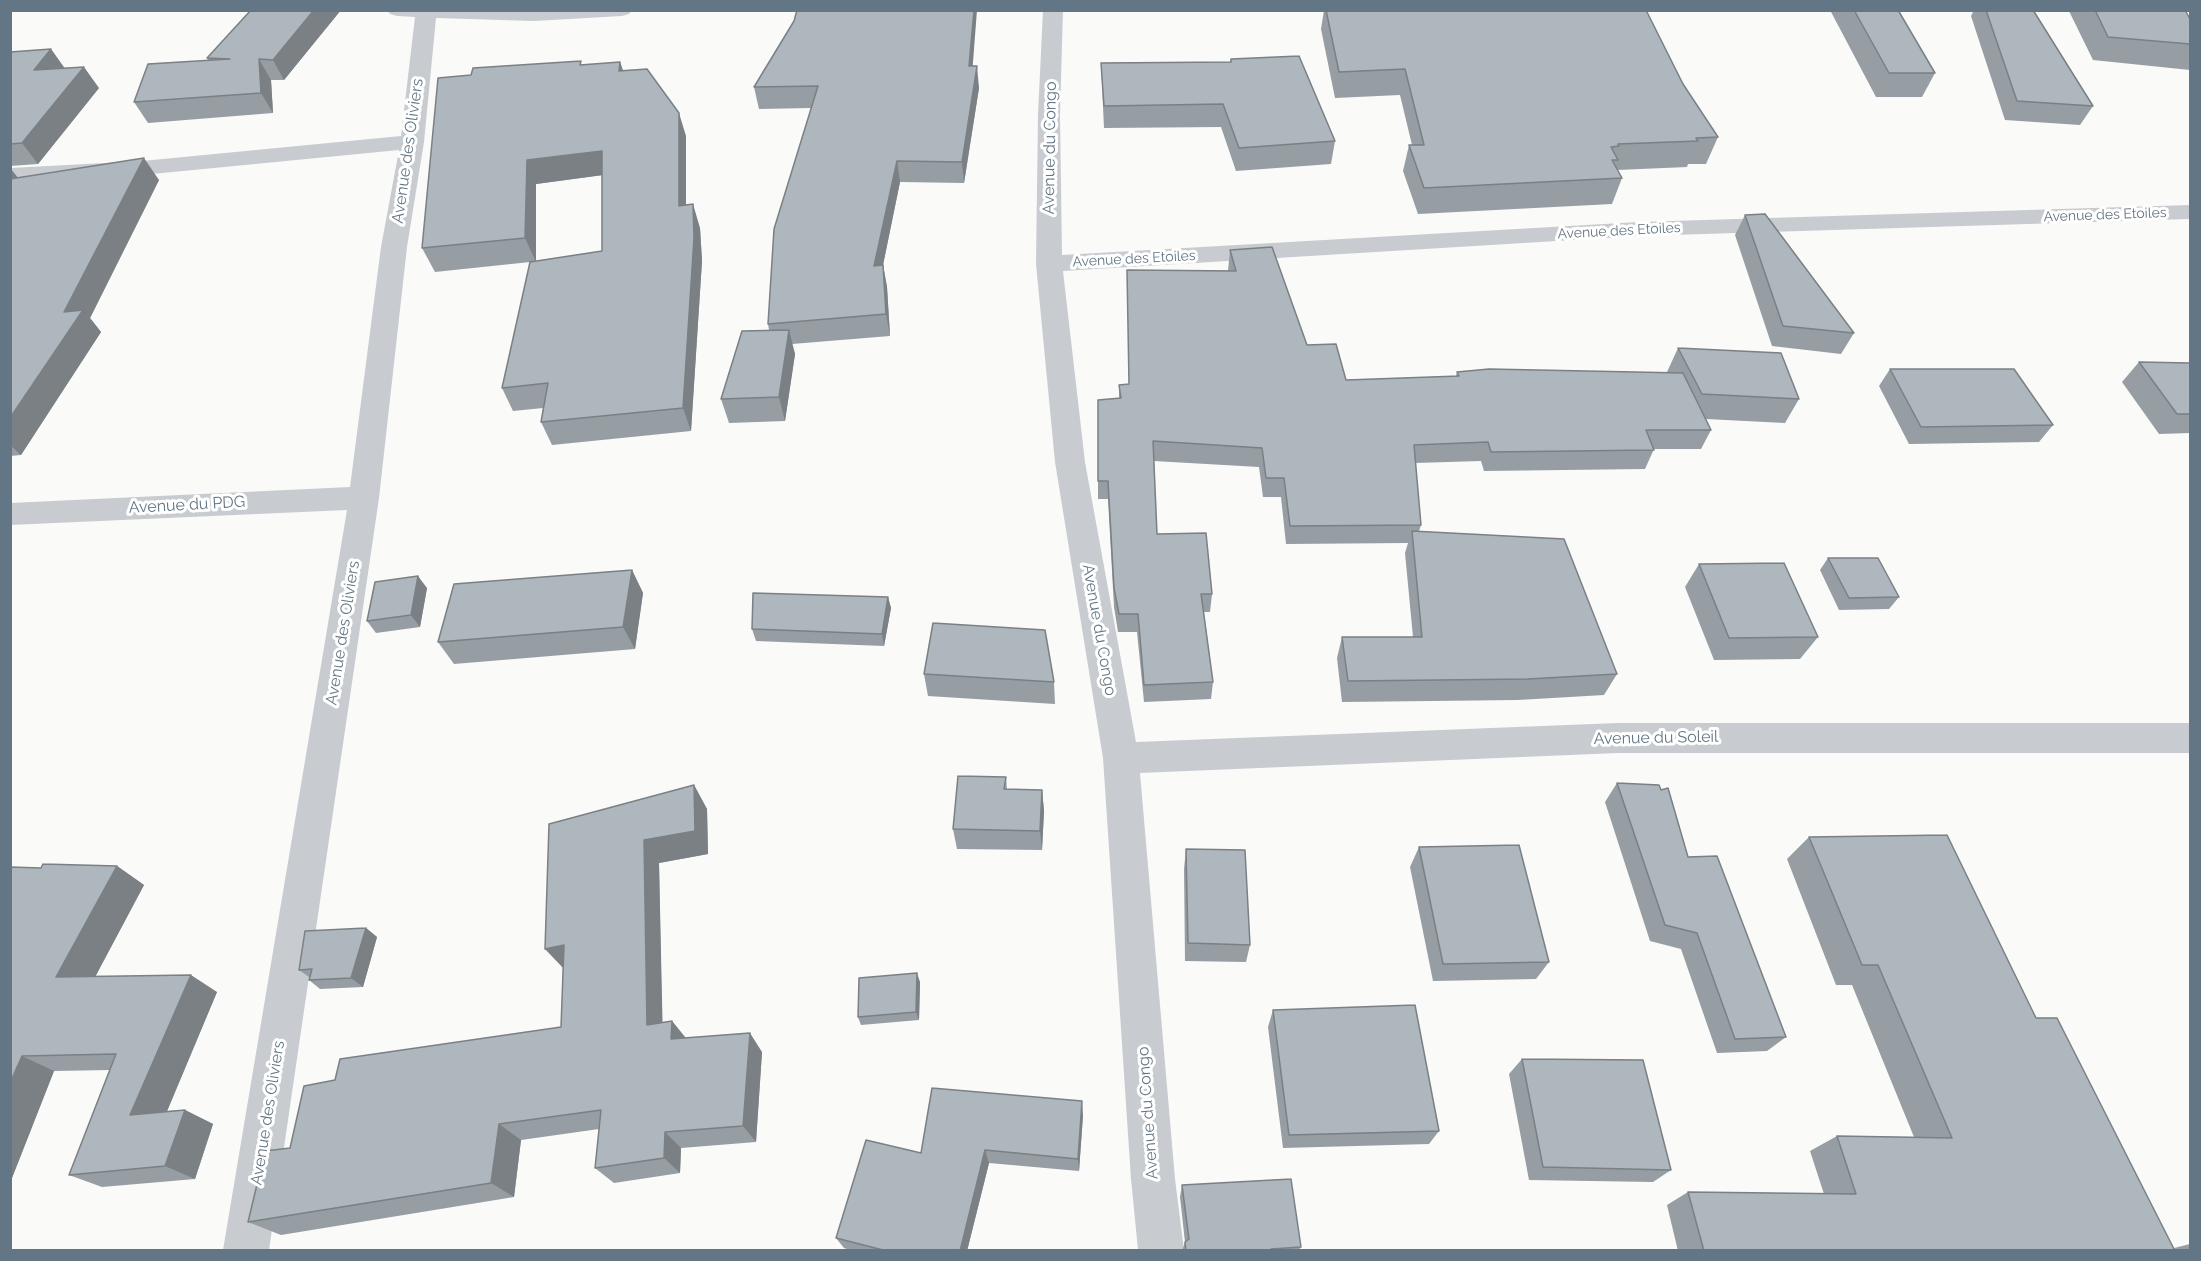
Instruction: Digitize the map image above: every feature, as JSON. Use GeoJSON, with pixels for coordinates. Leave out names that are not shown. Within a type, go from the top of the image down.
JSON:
{"type":"FeatureCollection","features":[{"type":"Feature","properties":{"kind":"street"},"geometry":{"type":"LineString","coordinates":[[412,12],[534,15],[622,10]]}},
{"type":"Feature","properties":{"kind":"street","name":"Avenue du Congo"},"geometry":{"type":"LineString","coordinates":[[1053,10],[1049,115],[1049,264],[1070,462],[1121,758],[1153,1179],[1161,1251]]}},
{"type":"Feature","properties":{"kind":"street","name":"Avenue des Oliviers"},"geometry":{"type":"LineString","coordinates":[[246,1251],[364,498],[394,247],[412,142],[412,12]]}},
{"type":"Feature","properties":{"kind":"street"},"geometry":{"type":"LineString","coordinates":[[10,175],[142,168],[412,142]]}},
{"type":"Feature","properties":{"kind":"street","name":"Avenue des Etoiles"},"geometry":{"type":"LineString","coordinates":[[1049,264],[1639,229],[2190,212]]}},
{"type":"Feature","properties":{"kind":"street","name":"Avenue du PDG"},"geometry":{"type":"LineString","coordinates":[[10,514],[364,498]]}},
{"type":"Feature","properties":{"kind":"street","name":"Avenue du Soleil"},"geometry":{"type":"LineString","coordinates":[[1121,758],[1618,738],[2190,738]]}},
{"type":"Feature","properties":{"kind":"building"},"geometry":{"type":"Polygon","coordinates":[[[251,10],[314,10],[273,60],[259,59],[261,93],[134,102],[148,64],[230,59],[207,58],[251,10]]]}},
{"type":"Feature","properties":{"kind":"building"},"geometry":{"type":"Polygon","coordinates":[[[797,10],[974,10],[969,66],[977,66],[962,162],[897,161],[874,266],[883,265],[886,314],[768,324],[774,229],[818,86],[754,87],[794,21],[797,10]]]}},
{"type":"Feature","properties":{"kind":"building"},"geometry":{"type":"Polygon","coordinates":[[[1326,10],[1646,10],[1683,84],[1718,137],[1696,138],[1698,141],[1618,144],[1619,146],[1611,147],[1618,160],[1612,160],[1622,178],[1424,188],[1409,145],[1424,145],[1405,69],[1339,72],[1326,10]]]}},
{"type":"Feature","properties":{"kind":"building"},"geometry":{"type":"Polygon","coordinates":[[[1854,10],[1898,10],[1935,73],[1889,73],[1854,10]]]}},
{"type":"Feature","properties":{"kind":"building"},"geometry":{"type":"Polygon","coordinates":[[[1986,10],[2033,10],[2093,106],[2017,101],[1986,10]]]}},
{"type":"Feature","properties":{"kind":"building"},"geometry":{"type":"Polygon","coordinates":[[[2095,10],[2185,10],[2190,19],[2190,44],[2108,37],[2095,10]]]}},
{"type":"Feature","properties":{"kind":"building"},"geometry":{"type":"Polygon","coordinates":[[[51,49],[34,70],[84,67],[22,143],[10,144],[10,52],[51,49]]]}},
{"type":"Feature","properties":{"kind":"building"},"geometry":{"type":"Polygon","coordinates":[[[1299,56],[1335,141],[1239,148],[1223,104],[1104,106],[1101,63],[1231,62],[1231,59],[1299,56]]]}},
{"type":"Feature","properties":{"kind":"building"},"geometry":{"type":"Polygon","coordinates":[[[581,61],[580,65],[620,62],[619,71],[647,69],[679,113],[679,206],[693,204],[694,238],[683,408],[541,422],[548,383],[502,388],[530,262],[602,251],[602,151],[527,160],[525,238],[422,248],[438,78],[471,75],[473,68],[581,61]]]}},
{"type":"Feature","properties":{"kind":"building"},"geometry":{"type":"Polygon","coordinates":[[[144,158],[64,312],[83,310],[10,418],[10,179],[144,158]]]}},
{"type":"Feature","properties":{"kind":"building"},"geometry":{"type":"Polygon","coordinates":[[[1765,214],[1854,333],[1783,326],[1745,215],[1765,214]]]}},
{"type":"Feature","properties":{"kind":"building"},"geometry":{"type":"Polygon","coordinates":[[[1272,247],[1307,345],[1336,344],[1346,380],[1459,376],[1457,372],[1489,369],[1683,373],[1711,430],[1646,430],[1654,450],[1491,452],[1488,442],[1414,445],[1421,525],[1290,526],[1284,478],[1266,478],[1262,448],[1153,441],[1157,534],[1206,533],[1212,594],[1201,594],[1213,682],[1144,685],[1138,614],[1119,614],[1114,588],[1108,481],[1098,481],[1098,400],[1121,398],[1119,385],[1129,384],[1127,270],[1236,271],[1230,250],[1272,247]]]}},
{"type":"Feature","properties":{"kind":"building"},"geometry":{"type":"Polygon","coordinates":[[[789,330],[779,397],[721,399],[742,331],[789,330]]]}},
{"type":"Feature","properties":{"kind":"building"},"geometry":{"type":"Polygon","coordinates":[[[1678,348],[1781,353],[1799,399],[1702,394],[1678,348]]]}},
{"type":"Feature","properties":{"kind":"building"},"geometry":{"type":"Polygon","coordinates":[[[2139,362],[2190,363],[2190,414],[2177,414],[2139,362]]]}},
{"type":"Feature","properties":{"kind":"building"},"geometry":{"type":"Polygon","coordinates":[[[1890,369],[2014,369],[2053,425],[1921,427],[1890,369]]]}},
{"type":"Feature","properties":{"kind":"building"},"geometry":{"type":"Polygon","coordinates":[[[1412,531],[1564,539],[1617,674],[1528,679],[1348,681],[1342,637],[1422,637],[1412,531]]]}},
{"type":"Feature","properties":{"kind":"building"},"geometry":{"type":"Polygon","coordinates":[[[1828,558],[1878,558],[1899,597],[1849,598],[1828,558]]]}},
{"type":"Feature","properties":{"kind":"building"},"geometry":{"type":"Polygon","coordinates":[[[1784,563],[1818,637],[1729,638],[1699,564],[1784,563]]]}},
{"type":"Feature","properties":{"kind":"building"},"geometry":{"type":"Polygon","coordinates":[[[632,570],[623,627],[438,642],[454,584],[632,570]]]}},
{"type":"Feature","properties":{"kind":"building"},"geometry":{"type":"Polygon","coordinates":[[[418,576],[411,615],[367,621],[375,582],[418,576]]]}},
{"type":"Feature","properties":{"kind":"building"},"geometry":{"type":"Polygon","coordinates":[[[753,593],[888,597],[882,634],[752,629],[753,593]]]}},
{"type":"Feature","properties":{"kind":"building"},"geometry":{"type":"Polygon","coordinates":[[[933,623],[1045,630],[1054,682],[924,674],[933,623]]]}},
{"type":"Feature","properties":{"kind":"building"},"geometry":{"type":"Polygon","coordinates":[[[958,776],[1006,777],[1004,789],[1042,790],[1040,831],[953,829],[958,776]]]}},
{"type":"Feature","properties":{"kind":"building"},"geometry":{"type":"Polygon","coordinates":[[[1617,783],[1659,785],[1661,790],[1668,788],[1688,857],[1717,856],[1786,1037],[1735,1039],[1697,933],[1665,925],[1617,783]]]}},
{"type":"Feature","properties":{"kind":"building"},"geometry":{"type":"Polygon","coordinates":[[[694,785],[695,831],[644,840],[647,1025],[672,1021],[671,1039],[750,1033],[743,1126],[665,1132],[664,1158],[595,1168],[601,1110],[499,1124],[491,1183],[248,1222],[265,1151],[290,1148],[304,1086],[335,1080],[340,1059],[561,1027],[564,945],[545,949],[549,824],[694,785]]]}},
{"type":"Feature","properties":{"kind":"building"},"geometry":{"type":"Polygon","coordinates":[[[1947,835],[2036,1018],[2057,1018],[2175,1251],[1704,1251],[1688,1192],[1856,1194],[1837,1136],[1952,1138],[1878,965],[1862,965],[1809,837],[1947,835]]]}},
{"type":"Feature","properties":{"kind":"building"},"geometry":{"type":"Polygon","coordinates":[[[1519,845],[1549,962],[1443,964],[1419,847],[1519,845]]]}},
{"type":"Feature","properties":{"kind":"building"},"geometry":{"type":"Polygon","coordinates":[[[1186,849],[1245,850],[1250,945],[1188,943],[1186,849]]]}},
{"type":"Feature","properties":{"kind":"building"},"geometry":{"type":"Polygon","coordinates":[[[43,864],[117,866],[56,977],[191,975],[130,1115],[185,1110],[165,1166],[69,1175],[116,1054],[22,1056],[10,1083],[10,867],[41,868],[43,864]]]}},
{"type":"Feature","properties":{"kind":"building"},"geometry":{"type":"Polygon","coordinates":[[[366,928],[351,978],[309,980],[312,969],[299,970],[305,931],[366,928]]]}},
{"type":"Feature","properties":{"kind":"building"},"geometry":{"type":"Polygon","coordinates":[[[917,973],[916,1012],[858,1017],[859,978],[917,973]]]}},
{"type":"Feature","properties":{"kind":"building"},"geometry":{"type":"Polygon","coordinates":[[[1415,1005],[1439,1131],[1289,1135],[1273,1010],[1415,1005]]]}},
{"type":"Feature","properties":{"kind":"building"},"geometry":{"type":"Polygon","coordinates":[[[1522,1059],[1643,1060],[1671,1170],[1543,1167],[1522,1059]]]}},
{"type":"Feature","properties":{"kind":"building"},"geometry":{"type":"Polygon","coordinates":[[[932,1088],[1082,1101],[1078,1159],[985,1150],[960,1251],[887,1251],[836,1238],[866,1140],[921,1153],[932,1088]]]}},
{"type":"Feature","properties":{"kind":"building"},"geometry":{"type":"Polygon","coordinates":[[[1291,1179],[1301,1247],[1271,1249],[1272,1251],[1186,1251],[1185,1242],[1189,1239],[1182,1185],[1291,1179]]]}}]}
